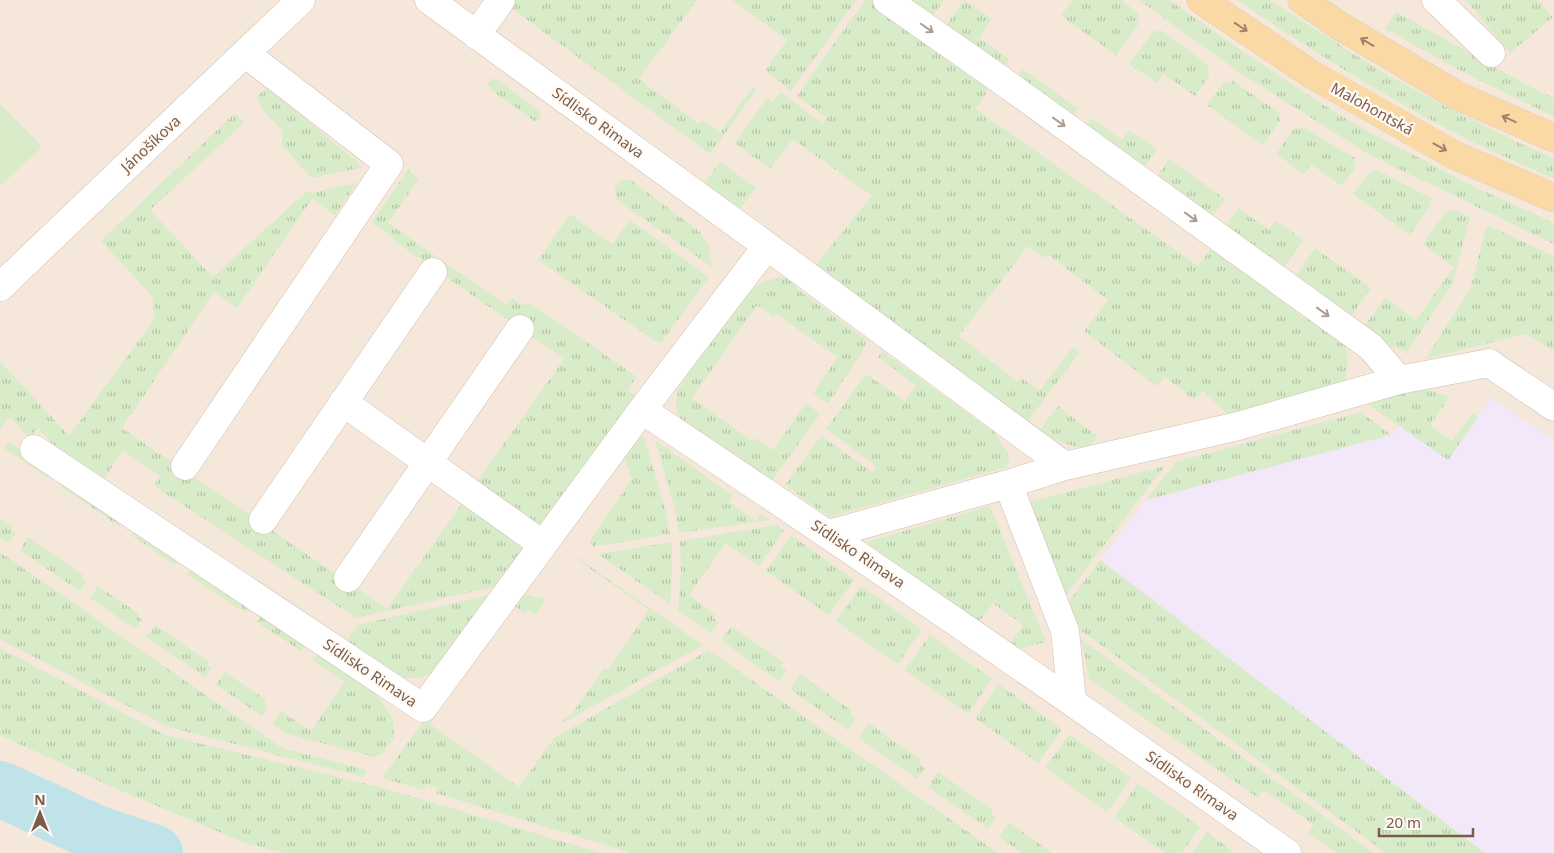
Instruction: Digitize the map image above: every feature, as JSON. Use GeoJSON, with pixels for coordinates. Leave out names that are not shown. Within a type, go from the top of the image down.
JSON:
{"type":"FeatureCollection","features":[{"type":"Feature","properties":{"kind":"main road","name":"Malohontská"},"geometry":{"type":"LineString","coordinates":[[1201,0],[1311,74],[1454,155],[1554,198]]}},
{"type":"Feature","properties":{"kind":"main road"},"geometry":{"type":"LineString","coordinates":[[1302,0],[1340,26],[1460,97],[1554,138]]}},
{"type":"Feature","properties":{"kind":"street","name":"Jánošíkova"},"geometry":{"type":"LineString","coordinates":[[0,287],[301,0]]}},
{"type":"Feature","properties":{"kind":"street","name":"Sídlisko Rimava"},"geometry":{"type":"LineString","coordinates":[[429,0],[1065,466]]}},
{"type":"Feature","properties":{"kind":"street"},"geometry":{"type":"LineString","coordinates":[[476,35],[501,0]]}},
{"type":"Feature","properties":{"kind":"street"},"geometry":{"type":"LineString","coordinates":[[887,0],[1371,346],[1399,380]]}},
{"type":"Feature","properties":{"kind":"street"},"geometry":{"type":"LineString","coordinates":[[1436,0],[1491,53]]}},
{"type":"Feature","properties":{"kind":"street"},"geometry":{"type":"LineString","coordinates":[[184,466],[389,164],[246,54]]}},
{"type":"Feature","properties":{"kind":"street","name":"Sídlisko Rimava"},"geometry":{"type":"LineString","coordinates":[[34,449],[423,708],[542,544],[767,246]]}},
{"type":"Feature","properties":{"kind":"street"},"geometry":{"type":"LineString","coordinates":[[263,520],[433,272]]}},
{"type":"Feature","properties":{"kind":"street"},"geometry":{"type":"LineString","coordinates":[[348,578],[520,329]]}},
{"type":"Feature","properties":{"kind":"street"},"geometry":{"type":"LineString","coordinates":[[829,534],[1008,484],[1065,466],[1238,426],[1399,380],[1489,363],[1554,407]]}},
{"type":"Feature","properties":{"kind":"street"},"geometry":{"type":"LineString","coordinates":[[343,402],[542,544]]}},
{"type":"Feature","properties":{"kind":"street","name":"Sídlisko Rimava"},"geometry":{"type":"LineString","coordinates":[[642,410],[829,534],[1072,701],[1287,853]]}},
{"type":"Feature","properties":{"kind":"street"},"geometry":{"type":"LineString","coordinates":[[1008,484],[1065,631],[1072,701]]}},
{"type":"Feature","properties":{"kind":"shaded area"},"geometry":{"type":"Polygon","coordinates":[[[0,0],[1554,0],[1554,853],[0,853],[0,0]]]}},
{"type":"Feature","properties":{"kind":"shaded area"},"geometry":{"type":"Polygon","coordinates":[[[1491,398],[1554,440],[1554,853],[1485,853],[1100,560],[1146,500],[1391,435],[1399,424],[1449,459],[1491,398]]]}},
{"type":"Feature","properties":{"kind":"green space"},"geometry":{"type":"Polygon","coordinates":[[[511,0],[697,0],[639,79],[699,124],[702,120],[720,132],[753,87],[757,89],[710,154],[507,5],[511,0]]]}},
{"type":"Feature","properties":{"kind":"green space"},"geometry":{"type":"Polygon","coordinates":[[[732,0],[856,0],[791,91],[765,71],[787,40],[732,0]]]}},
{"type":"Feature","properties":{"kind":"green space"},"geometry":{"type":"Polygon","coordinates":[[[865,0],[873,0],[992,83],[976,109],[1198,266],[1215,243],[1301,306],[1296,312],[1303,318],[1308,312],[1328,327],[1342,340],[1346,348],[1348,358],[1344,384],[1238,424],[1203,391],[1194,400],[1165,377],[1156,386],[1084,331],[1108,300],[1049,255],[1046,258],[1028,246],[959,336],[1018,382],[1022,378],[1039,391],[1073,347],[1080,352],[1027,422],[814,267],[872,196],[793,139],[770,169],[735,143],[767,98],[773,102],[781,92],[823,124],[827,118],[797,96],[865,0]]]}},
{"type":"Feature","properties":{"kind":"green space"},"geometry":{"type":"Polygon","coordinates":[[[900,0],[944,0],[929,21],[900,0]]]}},
{"type":"Feature","properties":{"kind":"green space"},"geometry":{"type":"Polygon","coordinates":[[[964,0],[992,19],[979,38],[1010,60],[1001,72],[942,31],[964,0]]]}},
{"type":"Feature","properties":{"kind":"green space"},"geometry":{"type":"Polygon","coordinates":[[[1072,0],[1121,0],[1138,13],[1138,25],[1116,55],[1061,16],[1072,0]]]}},
{"type":"Feature","properties":{"kind":"green space"},"geometry":{"type":"Polygon","coordinates":[[[1139,0],[1169,0],[1314,99],[1369,132],[1475,187],[1554,223],[1554,244],[1370,155],[1239,72],[1139,0]]]}},
{"type":"Feature","properties":{"kind":"green space"},"geometry":{"type":"Polygon","coordinates":[[[1237,0],[1270,0],[1379,70],[1443,105],[1554,158],[1554,179],[1471,141],[1411,109],[1294,38],[1237,0]]]}},
{"type":"Feature","properties":{"kind":"green space"},"geometry":{"type":"Polygon","coordinates":[[[1466,0],[1538,0],[1553,17],[1510,53],[1466,0]]]}},
{"type":"Feature","properties":{"kind":"green space"},"geometry":{"type":"Polygon","coordinates":[[[1396,12],[1523,83],[1554,98],[1554,116],[1468,75],[1385,28],[1396,12]]]}},
{"type":"Feature","properties":{"kind":"green space"},"geometry":{"type":"Polygon","coordinates":[[[1161,30],[1208,65],[1209,76],[1195,96],[1164,74],[1157,83],[1129,64],[1153,32],[1161,30]]]}},
{"type":"Feature","properties":{"kind":"green space"},"geometry":{"type":"Polygon","coordinates":[[[1023,69],[1078,109],[1070,121],[1014,81],[1023,69]]]}},
{"type":"Feature","properties":{"kind":"green space"},"geometry":{"type":"Polygon","coordinates":[[[492,79],[497,79],[540,112],[541,119],[534,121],[490,89],[488,85],[492,79]]]}},
{"type":"Feature","properties":{"kind":"green space"},"geometry":{"type":"Polygon","coordinates":[[[1233,81],[1280,113],[1280,121],[1263,145],[1207,105],[1223,83],[1233,81]]]}},
{"type":"Feature","properties":{"kind":"green space"},"geometry":{"type":"Polygon","coordinates":[[[267,87],[363,167],[312,178],[282,146],[282,130],[261,108],[257,97],[267,87]]]}},
{"type":"Feature","properties":{"kind":"green space"},"geometry":{"type":"Polygon","coordinates":[[[0,104],[42,147],[0,186],[0,104]]]}},
{"type":"Feature","properties":{"kind":"green space"},"geometry":{"type":"Polygon","coordinates":[[[235,113],[244,123],[150,210],[213,277],[308,190],[311,193],[357,183],[335,215],[312,199],[237,308],[214,292],[122,428],[387,609],[466,498],[530,545],[502,585],[356,618],[154,486],[160,476],[123,451],[104,479],[96,473],[87,481],[38,428],[28,438],[10,416],[0,429],[0,361],[69,436],[155,318],[152,296],[101,241],[235,113]]]}},
{"type":"Feature","properties":{"kind":"green space"},"geometry":{"type":"Polygon","coordinates":[[[1091,118],[1122,140],[1129,131],[1157,149],[1141,172],[1083,130],[1091,118]]]}},
{"type":"Feature","properties":{"kind":"green space"},"geometry":{"type":"Polygon","coordinates":[[[1302,127],[1355,158],[1355,168],[1342,186],[1311,164],[1304,174],[1276,154],[1293,130],[1302,127]]]}},
{"type":"Feature","properties":{"kind":"green space"},"geometry":{"type":"Polygon","coordinates":[[[1169,159],[1225,199],[1209,221],[1154,181],[1169,159]]]}},
{"type":"Feature","properties":{"kind":"green space"},"geometry":{"type":"Polygon","coordinates":[[[720,162],[756,188],[738,211],[703,185],[720,162]]]}},
{"type":"Feature","properties":{"kind":"green space"},"geometry":{"type":"Polygon","coordinates":[[[408,170],[419,179],[388,223],[506,305],[512,298],[521,305],[531,304],[637,377],[627,390],[636,396],[541,531],[476,483],[564,359],[371,223],[408,170]]]}},
{"type":"Feature","properties":{"kind":"green space"},"geometry":{"type":"Polygon","coordinates":[[[1377,170],[1431,198],[1430,206],[1410,235],[1353,194],[1369,173],[1377,170]]]}},
{"type":"Feature","properties":{"kind":"green space"},"geometry":{"type":"Polygon","coordinates":[[[625,179],[631,180],[700,232],[708,245],[712,267],[617,200],[615,186],[625,179]]]}},
{"type":"Feature","properties":{"kind":"green space"},"geometry":{"type":"Polygon","coordinates":[[[1238,208],[1269,230],[1276,221],[1304,240],[1281,271],[1223,230],[1238,208]]]}},
{"type":"Feature","properties":{"kind":"green space"},"geometry":{"type":"Polygon","coordinates":[[[1455,210],[1470,217],[1453,283],[1407,352],[1390,346],[1362,329],[1385,298],[1416,320],[1454,267],[1423,244],[1445,213],[1455,210]]]}},
{"type":"Feature","properties":{"kind":"green space"},"geometry":{"type":"Polygon","coordinates":[[[570,214],[612,244],[630,220],[709,277],[661,343],[655,341],[538,260],[570,214]]]}},
{"type":"Feature","properties":{"kind":"green space"},"geometry":{"type":"Polygon","coordinates":[[[1487,225],[1554,256],[1554,351],[1526,334],[1425,359],[1470,290],[1487,225]]]}},
{"type":"Feature","properties":{"kind":"green space"},"geometry":{"type":"Polygon","coordinates":[[[1315,248],[1371,288],[1349,319],[1293,280],[1315,248]]]}},
{"type":"Feature","properties":{"kind":"green space"},"geometry":{"type":"Polygon","coordinates":[[[779,277],[794,278],[800,281],[796,288],[867,340],[862,352],[828,404],[813,393],[838,357],[776,314],[774,317],[757,305],[692,398],[752,441],[755,438],[773,450],[806,403],[820,414],[768,486],[684,428],[676,406],[678,388],[749,290],[763,282],[779,277]]]}},
{"type":"Feature","properties":{"kind":"green space"},"geometry":{"type":"Polygon","coordinates":[[[882,351],[994,432],[1008,453],[1007,467],[829,517],[785,485],[821,436],[872,472],[877,467],[826,429],[866,374],[905,401],[916,385],[878,357],[882,351]]]}},
{"type":"Feature","properties":{"kind":"green space"},"geometry":{"type":"Polygon","coordinates":[[[1422,388],[1450,397],[1430,425],[1452,441],[1473,413],[1478,417],[1448,460],[1366,403],[1422,388]]]}},
{"type":"Feature","properties":{"kind":"green space"},"geometry":{"type":"Polygon","coordinates":[[[1058,406],[1098,437],[1087,449],[1066,444],[1038,432],[1058,406]]]}},
{"type":"Feature","properties":{"kind":"green space"},"geometry":{"type":"Polygon","coordinates":[[[1361,412],[1391,435],[1146,500],[1176,462],[1361,412]]]}},
{"type":"Feature","properties":{"kind":"green space"},"geometry":{"type":"Polygon","coordinates":[[[644,437],[666,511],[670,534],[592,547],[591,538],[632,479],[620,447],[634,439],[644,437]]]}},
{"type":"Feature","properties":{"kind":"green space"},"geometry":{"type":"Polygon","coordinates":[[[655,440],[733,496],[729,502],[756,521],[761,514],[769,520],[679,533],[675,509],[655,440]]]}},
{"type":"Feature","properties":{"kind":"green space"},"geometry":{"type":"Polygon","coordinates":[[[9,442],[53,472],[48,478],[4,448],[9,442]]]}},
{"type":"Feature","properties":{"kind":"green space"},"geometry":{"type":"Polygon","coordinates":[[[1165,466],[1065,596],[1026,503],[1165,466]]]}},
{"type":"Feature","properties":{"kind":"green space"},"geometry":{"type":"Polygon","coordinates":[[[65,480],[123,520],[119,526],[61,487],[65,480]]]}},
{"type":"Feature","properties":{"kind":"green space"},"geometry":{"type":"Polygon","coordinates":[[[990,506],[1046,642],[1016,650],[1009,645],[1023,625],[993,603],[978,623],[866,542],[990,506]]]}},
{"type":"Feature","properties":{"kind":"green space"},"geometry":{"type":"Polygon","coordinates":[[[0,518],[12,527],[11,529],[16,533],[9,543],[0,537],[0,518]]]}},
{"type":"Feature","properties":{"kind":"green space"},"geometry":{"type":"Polygon","coordinates":[[[777,525],[784,530],[759,566],[726,543],[689,595],[715,615],[713,618],[719,622],[711,633],[678,610],[681,573],[680,541],[777,525]]]}},
{"type":"Feature","properties":{"kind":"green space"},"geometry":{"type":"Polygon","coordinates":[[[136,529],[179,558],[175,565],[131,535],[136,529]]]}},
{"type":"Feature","properties":{"kind":"green space"},"geometry":{"type":"Polygon","coordinates":[[[791,535],[854,580],[829,615],[766,571],[791,535]]]}},
{"type":"Feature","properties":{"kind":"green space"},"geometry":{"type":"Polygon","coordinates":[[[28,537],[83,575],[81,577],[86,581],[79,591],[20,550],[28,537]]]}},
{"type":"Feature","properties":{"kind":"green space"},"geometry":{"type":"Polygon","coordinates":[[[672,542],[670,604],[598,554],[672,542]]]}},
{"type":"Feature","properties":{"kind":"green space"},"geometry":{"type":"Polygon","coordinates":[[[0,552],[282,748],[367,770],[363,777],[168,727],[0,639],[0,552]]]}},
{"type":"Feature","properties":{"kind":"green space"},"geometry":{"type":"Polygon","coordinates":[[[578,558],[703,645],[561,724],[568,715],[570,716],[604,668],[608,670],[649,610],[578,558]]]}},
{"type":"Feature","properties":{"kind":"green space"},"geometry":{"type":"Polygon","coordinates":[[[1100,560],[1485,853],[1386,853],[1079,629],[1068,603],[1100,560]]]}},
{"type":"Feature","properties":{"kind":"green space"},"geometry":{"type":"Polygon","coordinates":[[[191,567],[250,606],[245,613],[187,574],[191,567]]]}},
{"type":"Feature","properties":{"kind":"green space"},"geometry":{"type":"Polygon","coordinates":[[[98,586],[139,614],[138,616],[142,620],[135,629],[90,598],[98,586]]]}},
{"type":"Feature","properties":{"kind":"green space"},"geometry":{"type":"Polygon","coordinates":[[[861,586],[922,629],[898,664],[836,621],[861,586]]]}},
{"type":"Feature","properties":{"kind":"green space"},"geometry":{"type":"Polygon","coordinates":[[[495,594],[432,673],[420,678],[397,678],[344,644],[357,625],[495,594]]]}},
{"type":"Feature","properties":{"kind":"green space"},"geometry":{"type":"Polygon","coordinates":[[[517,594],[547,599],[535,615],[528,609],[525,613],[513,605],[442,705],[439,703],[434,711],[437,713],[430,724],[519,787],[554,738],[709,650],[998,853],[631,853],[435,793],[437,787],[426,784],[424,790],[382,778],[517,594]]]}},
{"type":"Feature","properties":{"kind":"green space"},"geometry":{"type":"Polygon","coordinates":[[[262,615],[306,645],[301,651],[257,622],[262,615]]]}},
{"type":"Feature","properties":{"kind":"green space"},"geometry":{"type":"Polygon","coordinates":[[[155,625],[209,662],[207,665],[212,668],[205,677],[146,637],[155,625]]]}},
{"type":"Feature","properties":{"kind":"green space"},"geometry":{"type":"Polygon","coordinates":[[[731,626],[783,662],[781,666],[787,670],[779,682],[721,640],[731,626]]]}},
{"type":"Feature","properties":{"kind":"green space"},"geometry":{"type":"Polygon","coordinates":[[[930,635],[992,679],[968,714],[905,670],[930,635]]]}},
{"type":"Feature","properties":{"kind":"green space"},"geometry":{"type":"Polygon","coordinates":[[[1081,639],[1374,853],[1337,853],[1308,833],[1314,825],[1264,790],[1258,798],[1089,679],[1081,639]]]}},
{"type":"Feature","properties":{"kind":"green space"},"geometry":{"type":"Polygon","coordinates":[[[0,648],[165,735],[384,788],[601,853],[284,853],[245,843],[112,787],[0,735],[0,648]]]}},
{"type":"Feature","properties":{"kind":"green space"},"geometry":{"type":"Polygon","coordinates":[[[318,653],[375,693],[393,718],[394,738],[383,753],[374,757],[288,734],[272,724],[281,711],[311,731],[345,682],[313,660],[318,653]]]}},
{"type":"Feature","properties":{"kind":"green space"},"geometry":{"type":"Polygon","coordinates":[[[225,672],[266,700],[264,703],[268,706],[262,716],[216,685],[225,672]]]}},
{"type":"Feature","properties":{"kind":"green space"},"geometry":{"type":"Polygon","coordinates":[[[800,674],[852,711],[850,714],[856,719],[848,730],[790,689],[800,674]]]}},
{"type":"Feature","properties":{"kind":"green space"},"geometry":{"type":"Polygon","coordinates":[[[999,684],[1062,729],[1038,763],[975,718],[999,684]]]}},
{"type":"Feature","properties":{"kind":"green space"},"geometry":{"type":"Polygon","coordinates":[[[869,723],[921,760],[919,763],[925,768],[917,779],[859,738],[869,723]]]}},
{"type":"Feature","properties":{"kind":"green space"},"geometry":{"type":"Polygon","coordinates":[[[1069,734],[1131,778],[1107,812],[1045,768],[1069,734]]]}},
{"type":"Feature","properties":{"kind":"green space"},"geometry":{"type":"Polygon","coordinates":[[[938,772],[993,810],[991,814],[996,818],[988,829],[928,787],[938,772]]]}},
{"type":"Feature","properties":{"kind":"green space"},"geometry":{"type":"Polygon","coordinates":[[[1138,783],[1200,827],[1182,853],[1165,853],[1114,817],[1138,783]]]}},
{"type":"Feature","properties":{"kind":"green space"},"geometry":{"type":"Polygon","coordinates":[[[1009,822],[1052,853],[1022,853],[999,837],[1009,822]]]}},
{"type":"Feature","properties":{"kind":"green space"},"geometry":{"type":"Polygon","coordinates":[[[1207,832],[1235,853],[1192,853],[1207,832]]]}},
{"type":"Feature","properties":{"kind":"waterway"},"geometry":{"type":"LineString","coordinates":[[0,789],[93,832],[155,853]]}}]}
